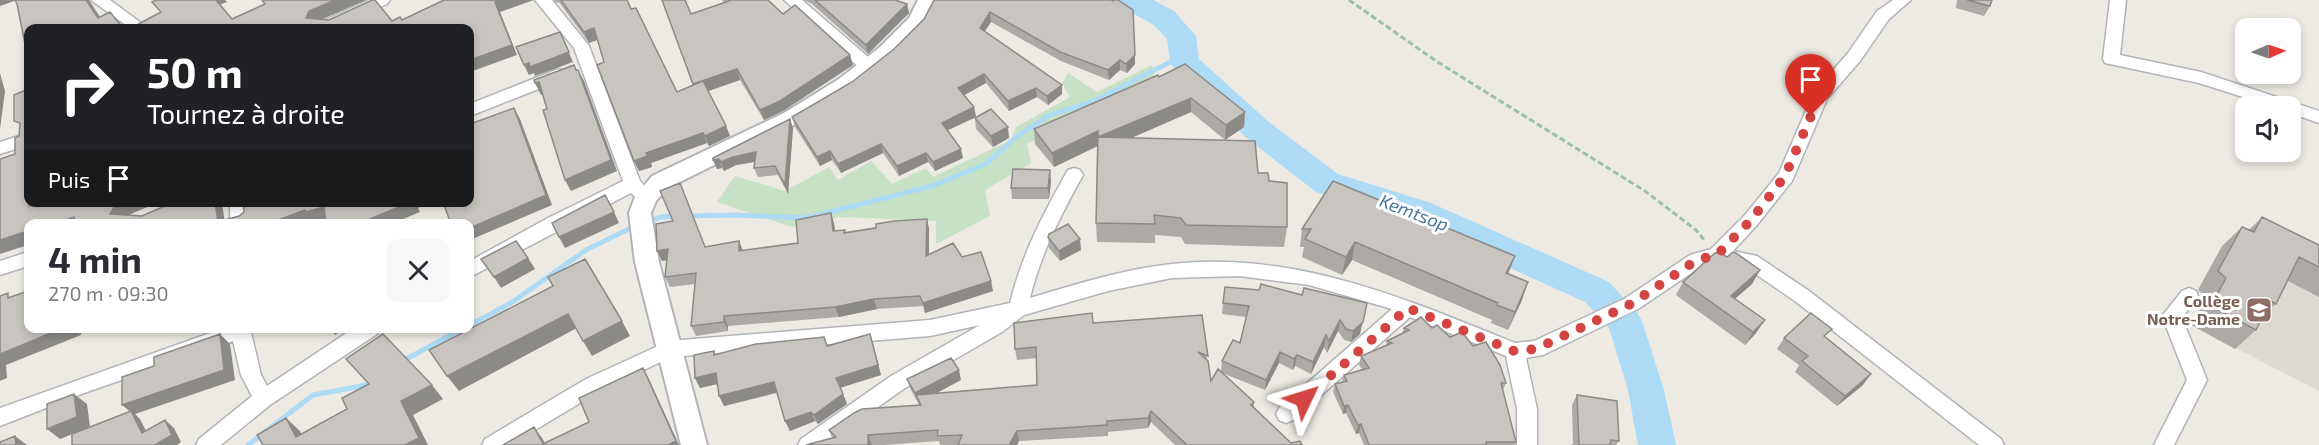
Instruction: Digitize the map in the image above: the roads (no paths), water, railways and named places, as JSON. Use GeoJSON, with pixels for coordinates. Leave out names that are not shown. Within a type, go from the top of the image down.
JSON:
{"type":"FeatureCollection","features":[{"type":"Feature","properties":{"kind":"street"},"geometry":{"type":"LineString","coordinates":[[99,0],[134,24]]}},
{"type":"Feature","properties":{"kind":"street"},"geometry":{"type":"LineString","coordinates":[[331,24],[382,0]]}},
{"type":"Feature","properties":{"kind":"street"},"geometry":{"type":"LineString","coordinates":[[543,0],[581,46],[640,207],[647,262],[694,445]]}},
{"type":"Feature","properties":{"kind":"street"},"geometry":{"type":"LineString","coordinates":[[792,0],[869,67]]}},
{"type":"Feature","properties":{"kind":"street"},"geometry":{"type":"LineString","coordinates":[[474,268],[555,223],[640,207],[660,182],[678,171],[791,118],[820,101],[869,67],[917,22],[928,0]]}},
{"type":"Feature","properties":{"kind":"street"},"geometry":{"type":"LineString","coordinates":[[1717,255],[1751,220],[1785,176],[1820,96],[1854,57],[1883,15],[1903,0]]}},
{"type":"Feature","properties":{"kind":"street"},"geometry":{"type":"LineString","coordinates":[[2118,0],[2111,59],[2201,78],[2256,96]]}},
{"type":"Feature","properties":{"kind":"street"},"geometry":{"type":"LineString","coordinates":[[474,108],[588,65]]}},
{"type":"Feature","properties":{"kind":"street"},"geometry":{"type":"LineString","coordinates":[[2301,111],[2319,117]]}},
{"type":"Feature","properties":{"kind":"street"},"geometry":{"type":"LineString","coordinates":[[0,148],[24,140]]}},
{"type":"Feature","properties":{"kind":"street"},"geometry":{"type":"LineString","coordinates":[[808,445],[898,382],[995,326],[1018,309],[1028,268],[1045,227],[1074,175]]}},
{"type":"Feature","properties":{"kind":"street"},"geometry":{"type":"LineString","coordinates":[[492,445],[593,385],[669,349],[930,328],[1018,309],[1108,282],[1172,271],[1239,269],[1308,278],[1408,308],[1514,351],[1536,349],[1631,304],[1697,260],[1717,255],[1750,261],[1802,296],[1994,445]]}},
{"type":"Feature","properties":{"kind":"street"},"geometry":{"type":"LineString","coordinates":[[0,268],[24,260]]}},
{"type":"Feature","properties":{"kind":"street"},"geometry":{"type":"LineString","coordinates":[[2164,445],[2197,380],[2172,316],[2189,296]]}},
{"type":"Feature","properties":{"kind":"street"},"geometry":{"type":"LineString","coordinates":[[1286,414],[1408,308]]}},
{"type":"Feature","properties":{"kind":"street"},"geometry":{"type":"LineString","coordinates":[[0,417],[231,333]]}},
{"type":"Feature","properties":{"kind":"street"},"geometry":{"type":"LineString","coordinates":[[241,333],[251,375],[263,399]]}},
{"type":"Feature","properties":{"kind":"street"},"geometry":{"type":"LineString","coordinates":[[206,445],[263,399],[362,333]]}},
{"type":"Feature","properties":{"kind":"street"},"geometry":{"type":"LineString","coordinates":[[1514,351],[1524,389],[1528,430],[1527,445]]}},
{"type":"Feature","properties":{"kind":"waterway","name":"Kemtsop"},"geometry":{"type":"LineString","coordinates":[[1131,0],[1164,18],[1181,36],[1185,63],[1206,84],[1259,131],[1327,183],[1419,212],[1597,292],[1624,321],[1646,390],[1657,445]]}},
{"type":"Feature","properties":{"kind":"waterway"},"geometry":{"type":"LineString","coordinates":[[687,216],[735,215],[806,218],[932,186],[986,164],[1016,137],[1050,115],[1092,102],[1184,55]]}},
{"type":"Feature","properties":{"kind":"waterway"},"geometry":{"type":"LineString","coordinates":[[646,222],[661,217],[678,216]]}},
{"type":"Feature","properties":{"kind":"waterway"},"geometry":{"type":"LineString","coordinates":[[474,323],[511,303],[586,250],[637,225]]}},
{"type":"Feature","properties":{"kind":"waterway"},"geometry":{"type":"LineString","coordinates":[[401,362],[454,333]]}},
{"type":"Feature","properties":{"kind":"waterway"},"geometry":{"type":"LineString","coordinates":[[248,445],[313,395],[372,384]]}},
{"type":"Feature","properties":{"kind":"place","name":"Collège Notre-Dame"},"geometry":{"type":"Point","coordinates":[2259,310]}}]}
